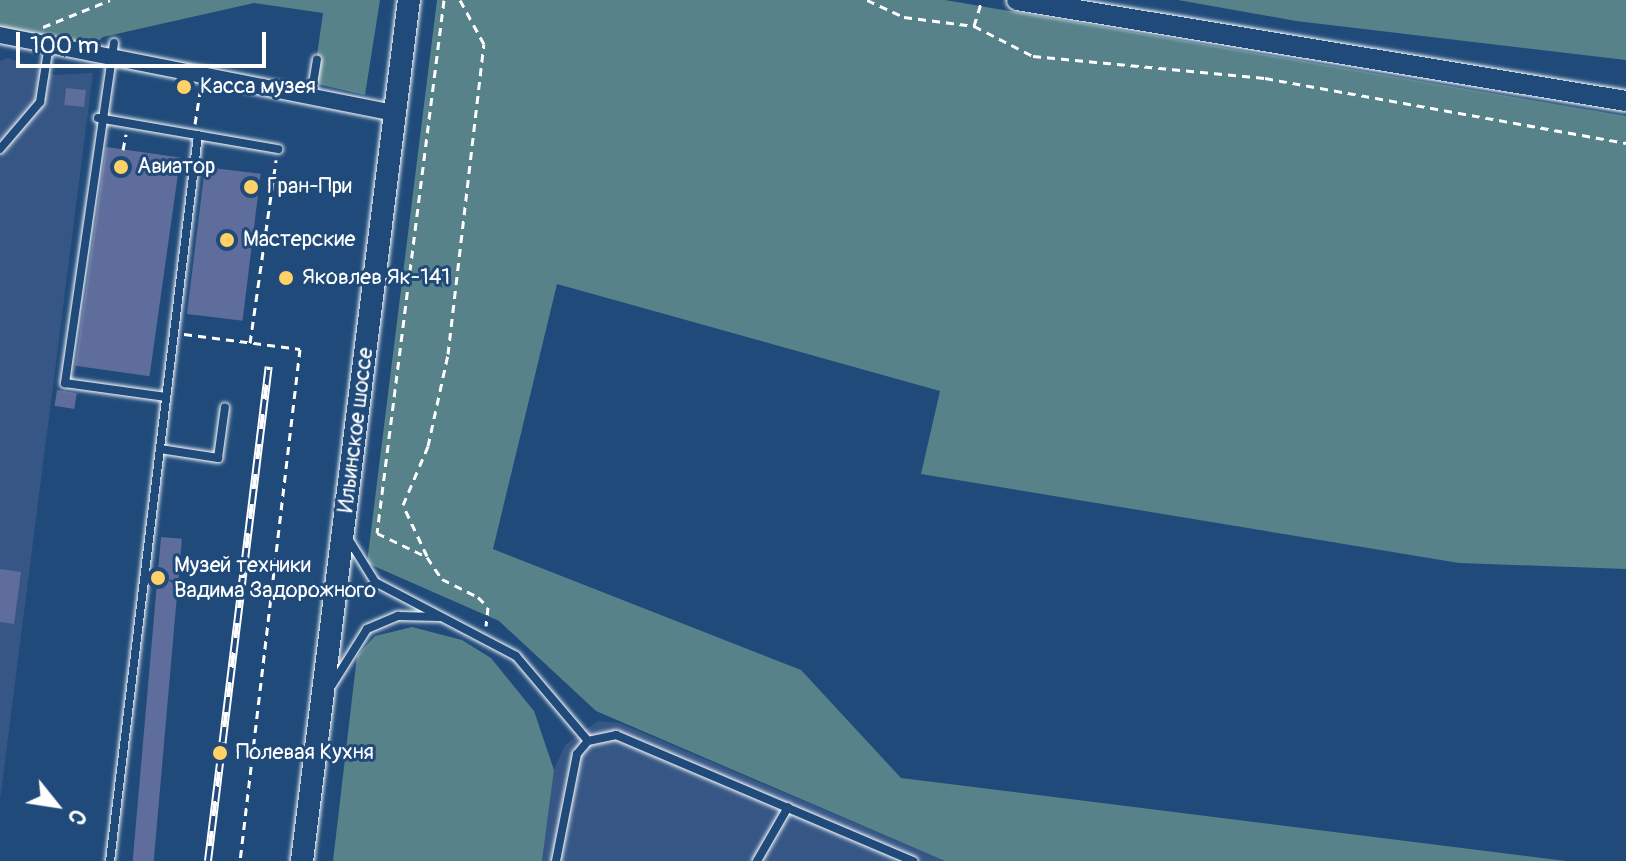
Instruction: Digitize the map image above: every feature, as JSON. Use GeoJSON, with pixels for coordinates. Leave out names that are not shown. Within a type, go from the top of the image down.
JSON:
{"type":"FeatureCollection","features":[{"type":"Feature","properties":{"kind":"main road","name":"Ильинское шоссе"},"geometry":{"type":"LineString","coordinates":[[302,861],[409,0]]}},
{"type":"Feature","properties":{"kind":"street"},"geometry":{"type":"LineString","coordinates":[[1017,0],[1626,101]]}},
{"type":"Feature","properties":{"kind":"street"},"geometry":{"type":"LineString","coordinates":[[1,35],[49,45],[113,51],[203,77],[395,113]]}},
{"type":"Feature","properties":{"kind":"lane"},"geometry":{"type":"LineString","coordinates":[[0,149],[40,102],[49,45]]}},
{"type":"Feature","properties":{"kind":"lane"},"geometry":{"type":"LineString","coordinates":[[113,51],[98,118],[65,383],[166,397]]}},
{"type":"Feature","properties":{"kind":"lane"},"geometry":{"type":"LineString","coordinates":[[311,97],[317,59]]}},
{"type":"Feature","properties":{"kind":"lane"},"geometry":{"type":"LineString","coordinates":[[98,118],[278,149]]}},
{"type":"Feature","properties":{"kind":"lane"},"geometry":{"type":"LineString","coordinates":[[110,861],[195,136]]}},
{"type":"Feature","properties":{"kind":"lane"},"geometry":{"type":"LineString","coordinates":[[160,449],[218,458],[225,407]]}},
{"type":"Feature","properties":{"kind":"lane"},"geometry":{"type":"LineString","coordinates":[[344,527],[363,573],[484,634],[516,656],[588,741]]}},
{"type":"Feature","properties":{"kind":"lane"},"geometry":{"type":"LineString","coordinates":[[321,710],[367,629],[398,616],[448,618]]}},
{"type":"Feature","properties":{"kind":"lane"},"geometry":{"type":"LineString","coordinates":[[556,861],[568,775],[588,741],[616,735],[913,861]]}},
{"type":"Feature","properties":{"kind":"lane"},"geometry":{"type":"LineString","coordinates":[[757,861],[788,807]]}},
{"type":"Feature","properties":{"kind":"path"},"geometry":{"type":"LineString","coordinates":[[1,35],[110,0]]}},
{"type":"Feature","properties":{"kind":"path"},"geometry":{"type":"LineString","coordinates":[[427,557],[377,533],[444,0]]}},
{"type":"Feature","properties":{"kind":"path"},"geometry":{"type":"LineString","coordinates":[[460,0],[484,44],[448,354],[428,446],[403,505],[427,557],[442,579],[488,607],[484,634]]}},
{"type":"Feature","properties":{"kind":"path"},"geometry":{"type":"LineString","coordinates":[[867,0],[904,17],[974,26],[1033,56],[1265,78],[1626,143]]}},
{"type":"Feature","properties":{"kind":"path"},"geometry":{"type":"LineString","coordinates":[[974,26],[982,0]]}},
{"type":"Feature","properties":{"kind":"path"},"geometry":{"type":"LineString","coordinates":[[195,136],[203,77]]}},
{"type":"Feature","properties":{"kind":"path"},"geometry":{"type":"LineString","coordinates":[[250,343],[278,149]]}},
{"type":"Feature","properties":{"kind":"path"},"geometry":{"type":"LineString","coordinates":[[174,333],[300,349],[240,861]]}},
{"type":"Feature","properties":{"kind":"shaded area"},"geometry":{"type":"Polygon","coordinates":[[[8,58],[54,75],[93,73],[0,800],[0,61],[8,58]]]}},
{"type":"Feature","properties":{"kind":"shaded area"},"geometry":{"type":"Polygon","coordinates":[[[598,721],[620,723],[945,861],[542,861],[554,770],[565,745],[598,721]]]}},
{"type":"Feature","properties":{"kind":"green space"},"geometry":{"type":"Polygon","coordinates":[[[0,0],[380,0],[365,95],[313,83],[323,13],[254,3],[103,37],[93,46],[0,27],[0,0]]]}},
{"type":"Feature","properties":{"kind":"green space"},"geometry":{"type":"Polygon","coordinates":[[[437,0],[945,0],[1626,116],[1626,569],[1459,563],[921,474],[940,391],[557,284],[493,549],[801,670],[901,778],[1566,861],[945,861],[596,711],[499,621],[367,563],[437,0]]]}},
{"type":"Feature","properties":{"kind":"green space"},"geometry":{"type":"Polygon","coordinates":[[[1178,0],[1626,0],[1626,60],[1296,21],[1178,0]]]}},
{"type":"Feature","properties":{"kind":"green space"},"geometry":{"type":"Polygon","coordinates":[[[412,627],[462,640],[491,658],[534,711],[554,770],[542,861],[333,861],[357,656],[375,636],[412,627]]]}},
{"type":"Feature","properties":{"kind":"building"},"geometry":{"type":"Polygon","coordinates":[[[66,88],[86,90],[84,107],[64,105],[66,88]]]}},
{"type":"Feature","properties":{"kind":"building"},"geometry":{"type":"Polygon","coordinates":[[[106,147],[180,157],[150,376],[75,366],[106,147]]]}},
{"type":"Feature","properties":{"kind":"building","name":"Мастерские"},"geometry":{"type":"Polygon","coordinates":[[[205,167],[261,174],[243,321],[187,314],[205,167]]]}},
{"type":"Feature","properties":{"kind":"building"},"geometry":{"type":"Polygon","coordinates":[[[57,390],[77,393],[74,409],[54,406],[57,390]]]}},
{"type":"Feature","properties":{"kind":"building"},"geometry":{"type":"Polygon","coordinates":[[[161,537],[182,539],[154,861],[133,861],[161,537]]]}},
{"type":"Feature","properties":{"kind":"building"},"geometry":{"type":"Polygon","coordinates":[[[0,569],[21,572],[14,624],[0,622],[0,569]]]}},
{"type":"Feature","properties":{"kind":"railway"},"geometry":{"type":"LineString","coordinates":[[208,861],[269,367]]}},
{"type":"Feature","properties":{"kind":"place","name":"Касса музея"},"geometry":{"type":"Point","coordinates":[184,87]}},
{"type":"Feature","properties":{"kind":"place","name":"Авиатор"},"geometry":{"type":"Point","coordinates":[121,167]}},
{"type":"Feature","properties":{"kind":"place","name":"Гран-При"},"geometry":{"type":"Point","coordinates":[251,187]}},
{"type":"Feature","properties":{"kind":"place","name":"Мастерские"},"geometry":{"type":"Point","coordinates":[227,240]}},
{"type":"Feature","properties":{"kind":"place","name":"Яковлев Як-141"},"geometry":{"type":"Point","coordinates":[286,278]}},
{"type":"Feature","properties":{"kind":"place","name":"Музей техники Вадима Задорожного"},"geometry":{"type":"Point","coordinates":[158,578]}},
{"type":"Feature","properties":{"kind":"place","name":"Полевая Кухня"},"geometry":{"type":"Point","coordinates":[220,753]}}]}
